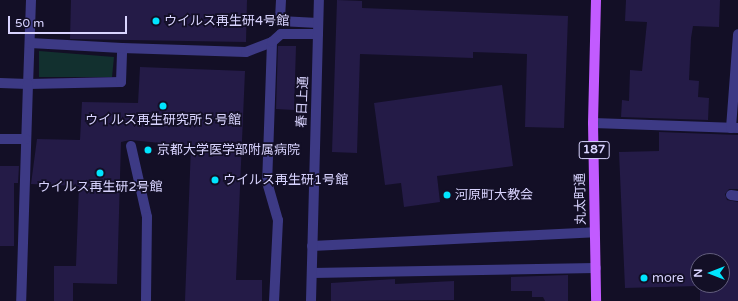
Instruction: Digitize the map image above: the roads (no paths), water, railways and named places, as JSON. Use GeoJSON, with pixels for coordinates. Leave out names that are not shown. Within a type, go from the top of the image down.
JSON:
{"type":"FeatureCollection","features":[{"type":"Feature","properties":{"kind":"main road","name":"丸太町通"},"geometry":{"type":"LineString","coordinates":[[596,0],[593,123],[596,301]]}},
{"type":"Feature","properties":{"kind":"street"},"geometry":{"type":"LineString","coordinates":[[21,301],[31,0]]}},
{"type":"Feature","properties":{"kind":"street"},"geometry":{"type":"LineString","coordinates":[[274,301],[278,220],[267,182],[272,42],[280,21],[281,0]]}},
{"type":"Feature","properties":{"kind":"street","name":"春日上通"},"geometry":{"type":"LineString","coordinates":[[311,301],[319,0]]}},
{"type":"Feature","properties":{"kind":"street"},"geometry":{"type":"LineString","coordinates":[[280,21],[318,23]]}},
{"type":"Feature","properties":{"kind":"street"},"geometry":{"type":"LineString","coordinates":[[30,43],[246,52],[272,42],[281,34],[318,34]]}},
{"type":"Feature","properties":{"kind":"street"},"geometry":{"type":"LineString","coordinates":[[593,123],[735,128],[738,34]]}},
{"type":"Feature","properties":{"kind":"street"},"geometry":{"type":"LineString","coordinates":[[0,83],[28,84],[121,82],[122,48]]}},
{"type":"Feature","properties":{"kind":"street"},"geometry":{"type":"LineString","coordinates":[[0,139],[26,139]]}},
{"type":"Feature","properties":{"kind":"street"},"geometry":{"type":"LineString","coordinates":[[131,146],[147,216],[146,301]]}},
{"type":"Feature","properties":{"kind":"street"},"geometry":{"type":"LineString","coordinates":[[312,246],[595,232]]}},
{"type":"Feature","properties":{"kind":"street"},"geometry":{"type":"LineString","coordinates":[[312,273],[596,268]]}},
{"type":"Feature","properties":{"kind":"place","name":"ウイルス再生研4号館"},"geometry":{"type":"Point","coordinates":[156,21]}},
{"type":"Feature","properties":{"kind":"place","name":"ウイルス再生研究所５号館"},"geometry":{"type":"Point","coordinates":[163,106]}},
{"type":"Feature","properties":{"kind":"place","name":"京都大学医学部附属病院"},"geometry":{"type":"Point","coordinates":[148,150]}},
{"type":"Feature","properties":{"kind":"place","name":"ウイルス再生研2号館"},"geometry":{"type":"Point","coordinates":[100,173]}},
{"type":"Feature","properties":{"kind":"place","name":"ウイルス再生研1号館"},"geometry":{"type":"Point","coordinates":[215,180]}},
{"type":"Feature","properties":{"kind":"place","name":"河原町大教会"},"geometry":{"type":"Point","coordinates":[447,195]}},
{"type":"Feature","properties":{"kind":"place","name":"more"},"geometry":{"type":"Point","coordinates":[644,278]}}]}
